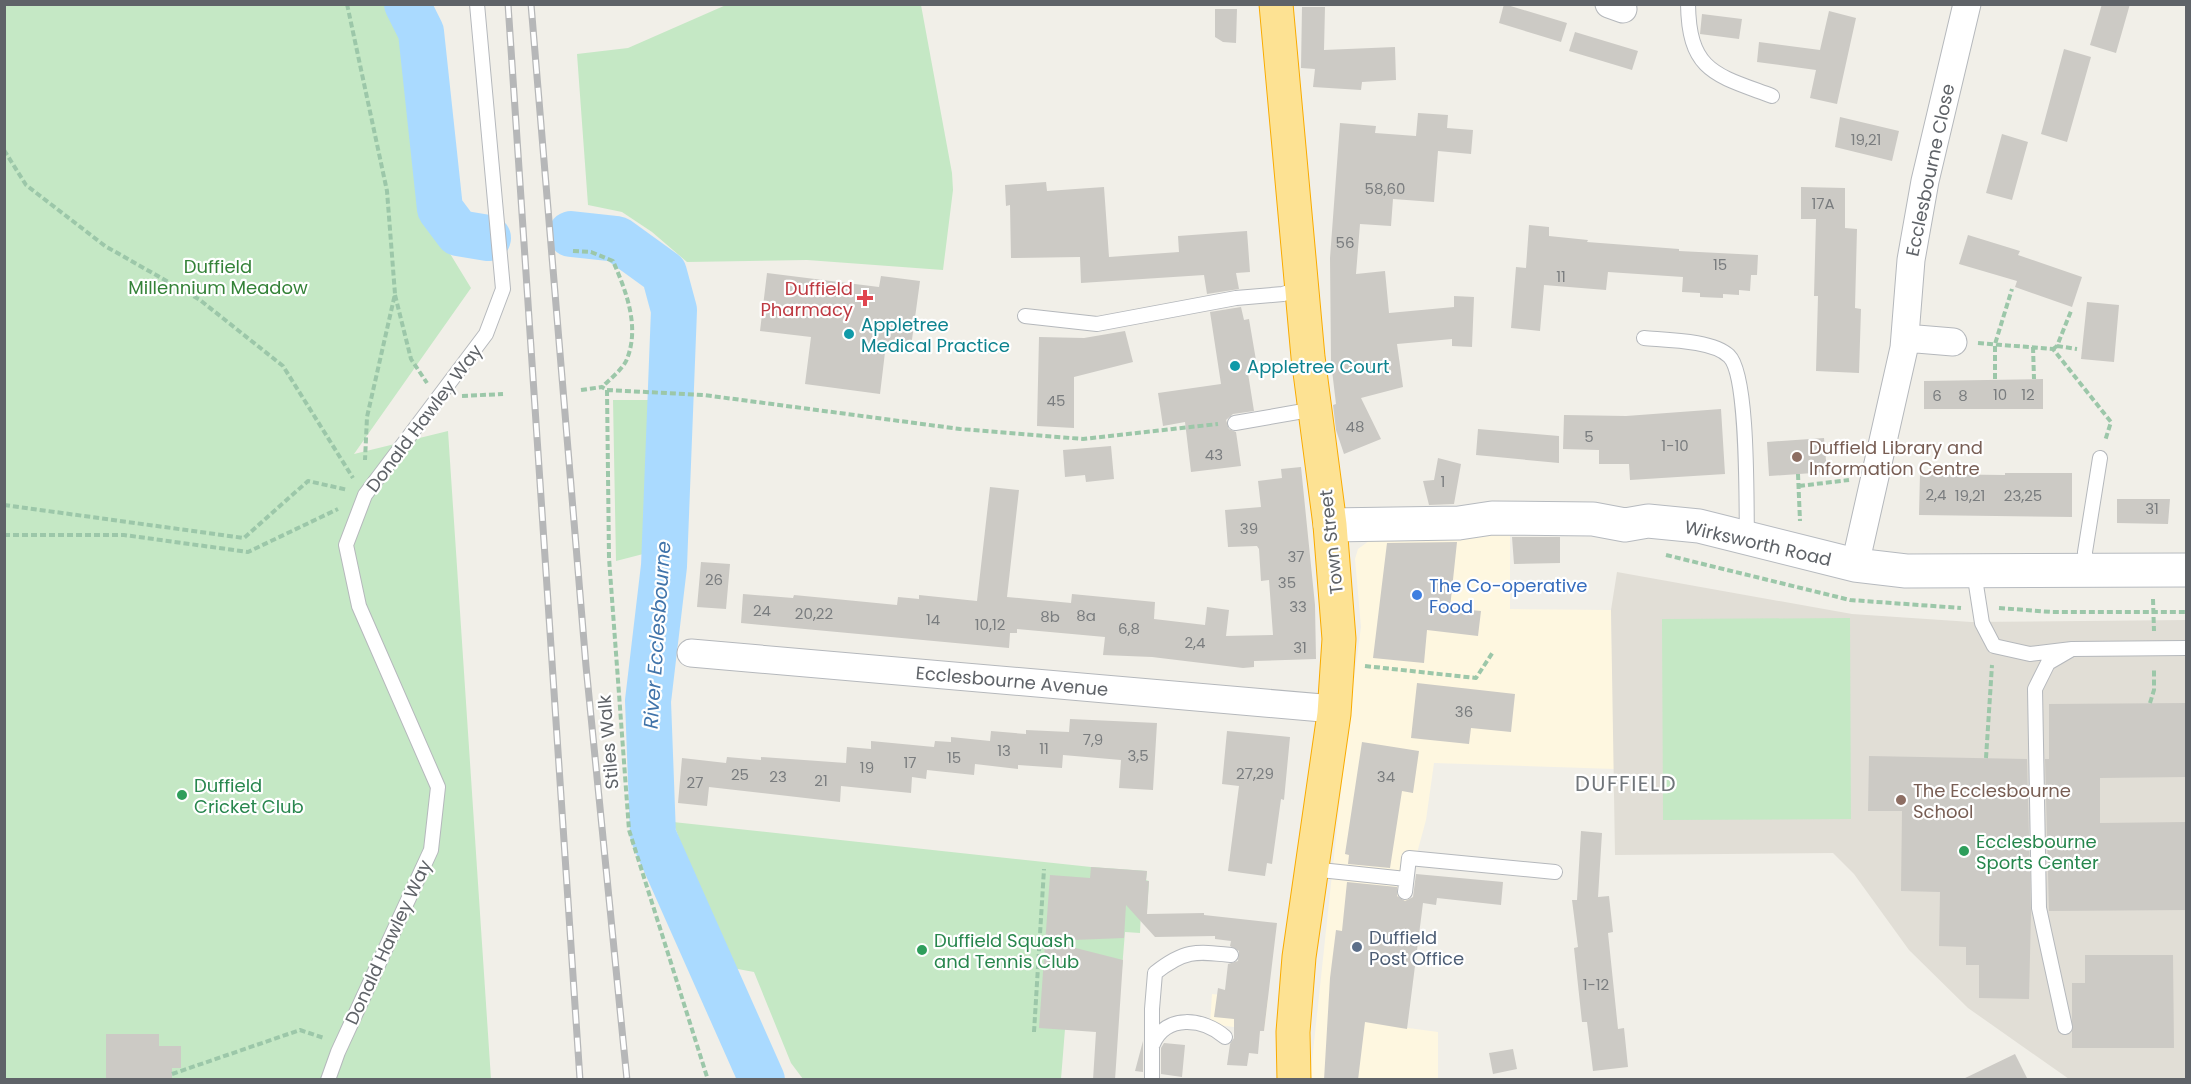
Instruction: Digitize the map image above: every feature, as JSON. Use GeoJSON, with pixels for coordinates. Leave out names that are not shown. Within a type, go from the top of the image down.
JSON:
{"type":"FeatureCollection","features":[{"type":"Feature","properties":{"kind":"highway","name":"Town Street"},"geometry":{"type":"LineString","coordinates":[[1276,4],[1301,288],[1330,525],[1338,614],[1338,663],[1334,709],[1299,957],[1293,1032],[1294,1080]]}},
{"type":"Feature","properties":{"kind":"street","name":"Ecclesbourne Close"},"geometry":{"type":"LineString","coordinates":[[1855,565],[1905,338],[1914,232],[1967,4]]}},
{"type":"Feature","properties":{"kind":"street"},"geometry":{"type":"LineString","coordinates":[[1905,338],[1953,342]]}},
{"type":"Feature","properties":{"kind":"street","name":"Wirksworth Road"},"geometry":{"type":"LineString","coordinates":[[1330,525],[1459,523],[1492,518],[1593,519],[1624,525],[1648,521],[1699,526],[1855,565],[1906,571],[2187,570]]}},
{"type":"Feature","properties":{"kind":"street","name":"Ecclesbourne Avenue"},"geometry":{"type":"LineString","coordinates":[[691,653],[1334,709]]}},
{"type":"Feature","properties":{"kind":"lane","name":"Donald Hawley Way"},"geometry":{"type":"LineString","coordinates":[[328,1080],[341,1044],[431,850],[438,787],[359,606],[346,545],[358,490],[438,398],[486,334],[502,289],[477,4]]}},
{"type":"Feature","properties":{"kind":"lane"},"geometry":{"type":"LineString","coordinates":[[1688,4],[1688,32],[1695,50],[1714,75],[1772,96]]}},
{"type":"Feature","properties":{"kind":"lane"},"geometry":{"type":"LineString","coordinates":[[1025,316],[1097,324],[1236,298],[1283,294],[1301,288]]}},
{"type":"Feature","properties":{"kind":"lane"},"geometry":{"type":"LineString","coordinates":[[1644,339],[1681,341],[1710,347],[1730,356],[1735,368],[1744,420],[1747,538]]}},
{"type":"Feature","properties":{"kind":"lane"},"geometry":{"type":"LineString","coordinates":[[1235,423],[1315,409]]}},
{"type":"Feature","properties":{"kind":"lane"},"geometry":{"type":"LineString","coordinates":[[2086,572],[2085,552],[2100,458]]}},
{"type":"Feature","properties":{"kind":"lane"},"geometry":{"type":"LineString","coordinates":[[1974,572],[1982,623],[1994,646],[2030,654],[2072,650],[2187,648]]}},
{"type":"Feature","properties":{"kind":"lane"},"geometry":{"type":"LineString","coordinates":[[2065,1027],[2039,908],[2035,688],[2048,663],[2072,650]]}},
{"type":"Feature","properties":{"kind":"lane"},"geometry":{"type":"LineString","coordinates":[[1311,869],[1405,886],[1409,858],[1555,872]]}},
{"type":"Feature","properties":{"kind":"lane"},"geometry":{"type":"LineString","coordinates":[[1152,1080],[1152,1009],[1155,973],[1176,957],[1202,952],[1231,955]]}},
{"type":"Feature","properties":{"kind":"lane"},"geometry":{"type":"LineString","coordinates":[[1153,1044],[1158,1033],[1171,1024],[1192,1022],[1214,1028],[1225,1037]]}},
{"type":"Feature","properties":{"kind":"path"},"geometry":{"type":"LineString","coordinates":[[346,4],[387,191],[394,294],[411,359],[438,398],[503,394]]}},
{"type":"Feature","properties":{"kind":"path"},"geometry":{"type":"LineString","coordinates":[[4,150],[26,185],[105,246],[200,300],[283,366],[358,490]]}},
{"type":"Feature","properties":{"kind":"path"},"geometry":{"type":"LineString","coordinates":[[573,251],[591,252],[613,261],[631,309],[632,335],[627,360],[602,387],[581,390]]}},
{"type":"Feature","properties":{"kind":"path"},"geometry":{"type":"LineString","coordinates":[[1995,379],[1995,344],[2012,289]]}},
{"type":"Feature","properties":{"kind":"path"},"geometry":{"type":"LineString","coordinates":[[365,461],[367,417],[394,294]]}},
{"type":"Feature","properties":{"kind":"path"},"geometry":{"type":"LineString","coordinates":[[2055,348],[2071,311]]}},
{"type":"Feature","properties":{"kind":"path"},"geometry":{"type":"LineString","coordinates":[[1953,342],[2077,349]]}},
{"type":"Feature","properties":{"kind":"path"},"geometry":{"type":"LineString","coordinates":[[2033,347],[2034,379]]}},
{"type":"Feature","properties":{"kind":"path"},"geometry":{"type":"LineString","coordinates":[[2055,348],[2111,422],[2100,458]]}},
{"type":"Feature","properties":{"kind":"path"},"geometry":{"type":"LineString","coordinates":[[602,387],[607,390],[705,395],[960,429],[1083,439],[1235,423]]}},
{"type":"Feature","properties":{"kind":"path","name":"Stiles Walk"},"geometry":{"type":"LineString","coordinates":[[607,390],[609,558],[629,830],[708,1080]]}},
{"type":"Feature","properties":{"kind":"path"},"geometry":{"type":"LineString","coordinates":[[1798,474],[1801,553]]}},
{"type":"Feature","properties":{"kind":"path"},"geometry":{"type":"LineString","coordinates":[[1799,486],[1875,476]]}},
{"type":"Feature","properties":{"kind":"path"},"geometry":{"type":"LineString","coordinates":[[4,505],[244,538],[308,481],[358,490]]}},
{"type":"Feature","properties":{"kind":"path"},"geometry":{"type":"LineString","coordinates":[[4,535],[124,535],[248,552],[358,490]]}},
{"type":"Feature","properties":{"kind":"path"},"geometry":{"type":"LineString","coordinates":[[1986,758],[1991,666],[2005,648]]}},
{"type":"Feature","properties":{"kind":"path"},"geometry":{"type":"LineString","coordinates":[[1338,663],[1476,678],[1492,652]]}},
{"type":"Feature","properties":{"kind":"path"},"geometry":{"type":"LineString","coordinates":[[1034,1032],[1044,869]]}},
{"type":"Feature","properties":{"kind":"path"},"geometry":{"type":"LineString","coordinates":[[172,1074],[300,1030],[341,1044]]}},
{"type":"Feature","properties":{"kind":"shaded area"},"geometry":{"type":"Polygon","coordinates":[[[1510,534],[1510,609],[1611,610],[1615,769],[1434,763],[1426,820],[1413,868],[1410,902],[1386,1025],[1438,1032],[1438,1079],[1310,1080],[1348,725],[1361,627],[1355,559],[1358,549],[1377,535],[1510,534]]]}},
{"type":"Feature","properties":{"kind":"shaded area","name":"The Ecclesbourne School"},"geometry":{"type":"Polygon","coordinates":[[[1617,572],[1852,614],[1971,622],[2186,620],[2186,1079],[2069,1079],[1968,1008],[1909,950],[1854,874],[1833,853],[1615,855],[1611,610],[1617,572]]]}},
{"type":"Feature","properties":{"kind":"shaded area"},"geometry":{"type":"Polygon","coordinates":[[[1212,994],[1268,1000],[1264,1031],[1210,1024],[1212,994]]]}},
{"type":"Feature","properties":{"kind":"green space","name":"Duffield Millennium Meadow"},"geometry":{"type":"Polygon","coordinates":[[[5,5],[389,5],[401,31],[426,224],[449,252],[471,288],[354,454],[448,431],[491,1079],[5,1080],[5,5]]]}},
{"type":"Feature","properties":{"kind":"green space"},"geometry":{"type":"Polygon","coordinates":[[[726,5],[921,5],[952,173],[953,190],[943,270],[807,260],[687,262],[652,232],[622,212],[588,205],[577,54],[628,48],[726,5]]]}},
{"type":"Feature","properties":{"kind":"green space"},"geometry":{"type":"Polygon","coordinates":[[[613,400],[658,400],[651,552],[616,561],[613,400]]]}},
{"type":"Feature","properties":{"kind":"green space"},"geometry":{"type":"Polygon","coordinates":[[[1850,618],[1851,819],[1663,820],[1662,619],[1850,618]]]}},
{"type":"Feature","properties":{"kind":"green space","name":"Duffield Squash and Tennis Club"},"geometry":{"type":"Polygon","coordinates":[[[673,822],[1147,871],[1146,880],[1149,881],[1147,910],[1141,910],[1140,933],[1125,932],[1122,969],[1065,1029],[1061,1079],[803,1079],[791,1063],[754,972],[727,967],[673,822]]]}},
{"type":"Feature","properties":{"kind":"building"},"geometry":{"type":"Polygon","coordinates":[[[1504,4],[1567,23],[1561,42],[1499,23],[1504,4]]]}},
{"type":"Feature","properties":{"kind":"building"},"geometry":{"type":"Polygon","coordinates":[[[2102,4],[2130,4],[2116,53],[2090,45],[2102,4]]]}},
{"type":"Feature","properties":{"kind":"building"},"geometry":{"type":"Polygon","coordinates":[[[1302,7],[1325,7],[1324,50],[1395,47],[1396,80],[1362,82],[1361,90],[1313,87],[1315,69],[1301,68],[1302,7]]]}},
{"type":"Feature","properties":{"kind":"building"},"geometry":{"type":"Polygon","coordinates":[[[1215,9],[1237,9],[1236,43],[1223,42],[1215,37],[1215,9]]]}},
{"type":"Feature","properties":{"kind":"building"},"geometry":{"type":"Polygon","coordinates":[[[1829,11],[1856,18],[1837,104],[1810,98],[1816,70],[1757,62],[1759,42],[1820,50],[1829,11]]]}},
{"type":"Feature","properties":{"kind":"building"},"geometry":{"type":"Polygon","coordinates":[[[1702,14],[1742,19],[1739,39],[1700,34],[1702,14]]]}},
{"type":"Feature","properties":{"kind":"building"},"geometry":{"type":"Polygon","coordinates":[[[1575,32],[1638,51],[1632,70],[1569,51],[1575,32]]]}},
{"type":"Feature","properties":{"kind":"building"},"geometry":{"type":"Polygon","coordinates":[[[2064,49],[2091,57],[2067,142],[2041,134],[2064,49]]]}},
{"type":"Feature","properties":{"kind":"building"},"geometry":{"type":"Polygon","coordinates":[[[1418,113],[1448,115],[1447,128],[1473,130],[1471,154],[1438,151],[1434,202],[1393,199],[1391,226],[1360,224],[1356,274],[1385,271],[1389,313],[1454,307],[1454,296],[1474,297],[1472,347],[1452,346],[1452,339],[1397,344],[1403,387],[1361,398],[1381,439],[1344,454],[1336,430],[1333,405],[1336,404],[1331,362],[1330,258],[1340,123],[1376,126],[1375,133],[1416,136],[1418,113]]]}},
{"type":"Feature","properties":{"kind":"building"},"geometry":{"type":"Polygon","coordinates":[[[1840,117],[1899,131],[1892,161],[1835,147],[1840,117]]]}},
{"type":"Feature","properties":{"kind":"building"},"geometry":{"type":"Polygon","coordinates":[[[2002,134],[2028,142],[2012,200],[1986,193],[2002,134]]]}},
{"type":"Feature","properties":{"kind":"building"},"geometry":{"type":"Polygon","coordinates":[[[1046,182],[1047,191],[1104,187],[1109,257],[1179,252],[1178,236],[1247,231],[1250,272],[1236,273],[1239,289],[1207,294],[1204,275],[1081,283],[1080,257],[1011,258],[1010,205],[1006,206],[1005,185],[1046,182]]]}},
{"type":"Feature","properties":{"kind":"building"},"geometry":{"type":"Polygon","coordinates":[[[1801,187],[1845,188],[1845,228],[1857,229],[1855,308],[1861,309],[1859,373],[1816,371],[1818,296],[1814,296],[1816,219],[1801,219],[1801,187]]]}},
{"type":"Feature","properties":{"kind":"building"},"geometry":{"type":"Polygon","coordinates":[[[1529,225],[1549,227],[1549,236],[1588,240],[1587,242],[1679,249],[1679,251],[1758,255],[1757,275],[1751,275],[1750,291],[1739,290],[1739,295],[1723,294],[1723,298],[1700,297],[1700,293],[1682,292],[1683,277],[1608,272],[1606,290],[1544,285],[1540,331],[1511,328],[1516,267],[1526,268],[1529,225]]]}},
{"type":"Feature","properties":{"kind":"building"},"geometry":{"type":"Polygon","coordinates":[[[1968,235],[2020,251],[2018,255],[2082,277],[2072,307],[2015,287],[2017,281],[1959,264],[1968,235]]]}},
{"type":"Feature","properties":{"kind":"building","name":"Appletree Medical Practice"},"geometry":{"type":"Polygon","coordinates":[[[767,273],[879,287],[881,276],[920,281],[911,347],[886,344],[880,394],[805,384],[811,337],[760,331],[767,273]]]}},
{"type":"Feature","properties":{"kind":"building"},"geometry":{"type":"Polygon","coordinates":[[[2087,302],[2119,305],[2114,362],[2081,359],[2087,302]]]}},
{"type":"Feature","properties":{"kind":"building","name":"Appletree Court"},"geometry":{"type":"Polygon","coordinates":[[[1241,307],[1244,320],[1249,319],[1257,366],[1247,367],[1254,411],[1233,414],[1226,420],[1229,429],[1236,432],[1241,466],[1191,472],[1185,422],[1163,426],[1158,393],[1221,384],[1210,312],[1241,307]]]}},
{"type":"Feature","properties":{"kind":"building"},"geometry":{"type":"Polygon","coordinates":[[[1125,331],[1133,362],[1074,377],[1074,428],[1037,426],[1039,337],[1084,338],[1125,331]]]}},
{"type":"Feature","properties":{"kind":"building"},"geometry":{"type":"Polygon","coordinates":[[[2043,379],[2043,409],[1924,409],[1924,381],[2043,379]]]}},
{"type":"Feature","properties":{"kind":"building"},"geometry":{"type":"Polygon","coordinates":[[[1721,409],[1725,474],[1630,480],[1629,464],[1599,464],[1599,450],[1563,449],[1564,415],[1626,416],[1721,409]]]}},
{"type":"Feature","properties":{"kind":"building"},"geometry":{"type":"Polygon","coordinates":[[[1478,429],[1559,436],[1559,463],[1476,455],[1478,429]]]}},
{"type":"Feature","properties":{"kind":"building","name":"Duffield Library and Information Centre"},"geometry":{"type":"Polygon","coordinates":[[[1824,438],[1827,472],[1769,476],[1767,442],[1824,438]]]}},
{"type":"Feature","properties":{"kind":"building"},"geometry":{"type":"Polygon","coordinates":[[[1111,446],[1114,479],[1086,482],[1085,475],[1065,477],[1063,450],[1111,446]]]}},
{"type":"Feature","properties":{"kind":"building"},"geometry":{"type":"Polygon","coordinates":[[[1438,458],[1461,464],[1454,504],[1429,505],[1423,481],[1434,480],[1438,458]]]}},
{"type":"Feature","properties":{"kind":"building"},"geometry":{"type":"Polygon","coordinates":[[[1301,467],[1315,605],[1316,659],[1254,661],[1254,667],[1243,668],[1152,657],[1103,655],[1105,637],[1017,629],[1017,633],[1010,633],[1009,648],[741,623],[743,594],[793,598],[794,595],[897,605],[898,597],[919,599],[919,595],[977,601],[990,487],[1019,490],[1007,597],[1071,603],[1072,594],[1155,602],[1154,619],[1205,625],[1207,607],[1229,610],[1226,636],[1273,635],[1269,580],[1261,581],[1259,549],[1257,546],[1228,547],[1225,510],[1261,507],[1258,481],[1282,478],[1281,469],[1301,467]]]}},
{"type":"Feature","properties":{"kind":"building"},"geometry":{"type":"Polygon","coordinates":[[[2005,473],[2072,473],[2072,517],[1919,515],[1920,474],[2005,475],[2005,473]]]}},
{"type":"Feature","properties":{"kind":"building"},"geometry":{"type":"Polygon","coordinates":[[[2117,499],[2170,499],[2168,524],[2117,523],[2117,499]]]}},
{"type":"Feature","properties":{"kind":"building"},"geometry":{"type":"Polygon","coordinates":[[[1512,537],[1560,537],[1560,563],[1514,564],[1512,537]]]}},
{"type":"Feature","properties":{"kind":"building"},"geometry":{"type":"Polygon","coordinates":[[[1457,542],[1450,608],[1481,611],[1478,636],[1427,630],[1424,663],[1373,658],[1387,543],[1457,542]]]}},
{"type":"Feature","properties":{"kind":"building"},"geometry":{"type":"Polygon","coordinates":[[[701,562],[730,564],[726,609],[697,607],[701,562]]]}},
{"type":"Feature","properties":{"kind":"building"},"geometry":{"type":"Polygon","coordinates":[[[1417,683],[1515,694],[1511,732],[1471,728],[1469,744],[1411,738],[1417,683]]]}},
{"type":"Feature","properties":{"kind":"building"},"geometry":{"type":"Polygon","coordinates":[[[2187,703],[2187,777],[2100,778],[2100,823],[2187,822],[2187,910],[2049,911],[2045,759],[2049,759],[2049,704],[2187,703]]]}},
{"type":"Feature","properties":{"kind":"building"},"geometry":{"type":"Polygon","coordinates":[[[1070,719],[1157,723],[1153,790],[1119,788],[1121,760],[1063,755],[1062,768],[1018,765],[1018,769],[975,764],[974,775],[927,770],[926,779],[912,777],[911,793],[841,786],[840,802],[709,787],[707,806],[678,803],[682,758],[726,763],[727,757],[761,760],[761,757],[846,763],[847,747],[871,749],[871,741],[934,747],[935,741],[951,742],[951,737],[990,741],[991,731],[1026,734],[1026,730],[1069,732],[1070,719]]]}},
{"type":"Feature","properties":{"kind":"building"},"geometry":{"type":"Polygon","coordinates":[[[1227,731],[1290,737],[1284,800],[1281,799],[1272,864],[1267,863],[1265,876],[1228,871],[1239,786],[1222,784],[1227,731]]]}},
{"type":"Feature","properties":{"kind":"building"},"geometry":{"type":"Polygon","coordinates":[[[1362,742],[1419,751],[1413,793],[1402,791],[1390,868],[1348,864],[1349,855],[1345,854],[1362,742]]]}},
{"type":"Feature","properties":{"kind":"building","name":"Ecclesbourne Sports Center"},"geometry":{"type":"Polygon","coordinates":[[[1869,756],[2027,759],[2031,913],[2029,999],[1979,998],[1979,965],[1966,965],[1966,947],[1939,946],[1940,892],[1901,891],[1902,811],[1868,811],[1869,756]]]}},
{"type":"Feature","properties":{"kind":"building"},"geometry":{"type":"Polygon","coordinates":[[[1581,831],[1602,833],[1598,897],[1609,896],[1613,932],[1608,933],[1618,1029],[1624,1028],[1628,1067],[1593,1071],[1587,1022],[1582,1022],[1574,948],[1578,947],[1572,900],[1577,900],[1581,831]]]}},
{"type":"Feature","properties":{"kind":"building"},"geometry":{"type":"Polygon","coordinates":[[[1091,867],[1147,871],[1146,881],[1149,881],[1147,914],[1204,913],[1204,915],[1277,923],[1264,1031],[1260,1031],[1258,1054],[1249,1053],[1247,1066],[1227,1065],[1230,1044],[1234,1038],[1234,1019],[1214,1017],[1218,988],[1225,990],[1228,964],[1238,961],[1239,951],[1230,946],[1231,941],[1215,939],[1215,936],[1155,937],[1126,905],[1124,938],[1048,941],[1123,960],[1115,1080],[1093,1080],[1096,1032],[1039,1028],[1050,875],[1090,878],[1091,867]]]}},
{"type":"Feature","properties":{"kind":"building"},"geometry":{"type":"Polygon","coordinates":[[[1416,874],[1503,882],[1501,905],[1437,898],[1436,905],[1423,903],[1407,1029],[1365,1022],[1358,1080],[1324,1080],[1330,978],[1336,930],[1342,931],[1347,882],[1397,887],[1397,896],[1405,901],[1413,897],[1416,874]]]}},
{"type":"Feature","properties":{"kind":"building"},"geometry":{"type":"Polygon","coordinates":[[[2085,955],[2173,955],[2174,1048],[2072,1048],[2072,983],[2085,983],[2085,955]]]}},
{"type":"Feature","properties":{"kind":"building"},"geometry":{"type":"Polygon","coordinates":[[[106,1034],[159,1034],[159,1046],[181,1046],[181,1068],[172,1068],[172,1080],[106,1080],[106,1034]]]}},
{"type":"Feature","properties":{"kind":"building"},"geometry":{"type":"Polygon","coordinates":[[[1143,1041],[1143,1072],[1135,1071],[1143,1041]]]}},
{"type":"Feature","properties":{"kind":"building"},"geometry":{"type":"Polygon","coordinates":[[[1164,1043],[1185,1045],[1182,1077],[1161,1074],[1161,1048],[1164,1043]]]}},
{"type":"Feature","properties":{"kind":"building"},"geometry":{"type":"Polygon","coordinates":[[[1513,1049],[1517,1069],[1493,1074],[1489,1053],[1513,1049]]]}},
{"type":"Feature","properties":{"kind":"building"},"geometry":{"type":"Polygon","coordinates":[[[2015,1054],[2028,1080],[1961,1080],[2015,1054]]]}},
{"type":"Feature","properties":{"kind":"waterway","name":"River Ecclesbourne"},"geometry":{"type":"LineString","coordinates":[[407,4],[421,32],[440,209],[458,233],[488,238]]}},
{"type":"Feature","properties":{"kind":"waterway","name":"River Ecclesbourne"},"geometry":{"type":"LineString","coordinates":[[571,234],[617,239],[664,273],[674,310],[664,566],[648,701],[653,835],[762,1080]]}},
{"type":"Feature","properties":{"kind":"railway"},"geometry":{"type":"LineString","coordinates":[[508,4],[580,1080]]}},
{"type":"Feature","properties":{"kind":"railway"},"geometry":{"type":"LineString","coordinates":[[531,4],[586,666],[627,1080]]}},
{"type":"Feature","properties":{"kind":"place","name":"Duffield Pharmacy"},"geometry":{"type":"Point","coordinates":[865,298]}},
{"type":"Feature","properties":{"kind":"place","name":"Appletree Medical Practice"},"geometry":{"type":"Point","coordinates":[849,334]}},
{"type":"Feature","properties":{"kind":"place","name":"Appletree Court"},"geometry":{"type":"Point","coordinates":[1235,366]}},
{"type":"Feature","properties":{"kind":"place","name":"Duffield Library and Information Centre"},"geometry":{"type":"Point","coordinates":[1797,457]}},
{"type":"Feature","properties":{"kind":"place","name":"The Co-operative Food"},"geometry":{"type":"Point","coordinates":[1417,595]}},
{"type":"Feature","properties":{"kind":"place","name":"Duffield Cricket Club"},"geometry":{"type":"Point","coordinates":[182,795]}},
{"type":"Feature","properties":{"kind":"place","name":"The Ecclesbourne School"},"geometry":{"type":"Point","coordinates":[1901,800]}},
{"type":"Feature","properties":{"kind":"place","name":"Ecclesbourne Sports Center"},"geometry":{"type":"Point","coordinates":[1964,851]}},
{"type":"Feature","properties":{"kind":"place","name":"Duffield Post Office"},"geometry":{"type":"Point","coordinates":[1357,947]}},
{"type":"Feature","properties":{"kind":"place","name":"Duffield Squash and Tennis Club"},"geometry":{"type":"Point","coordinates":[922,950]}},
{"type":"Feature","properties":{"kind":"district","name":"DUFFIELD"},"geometry":{"type":"Point","coordinates":[1626,783]}}]}
